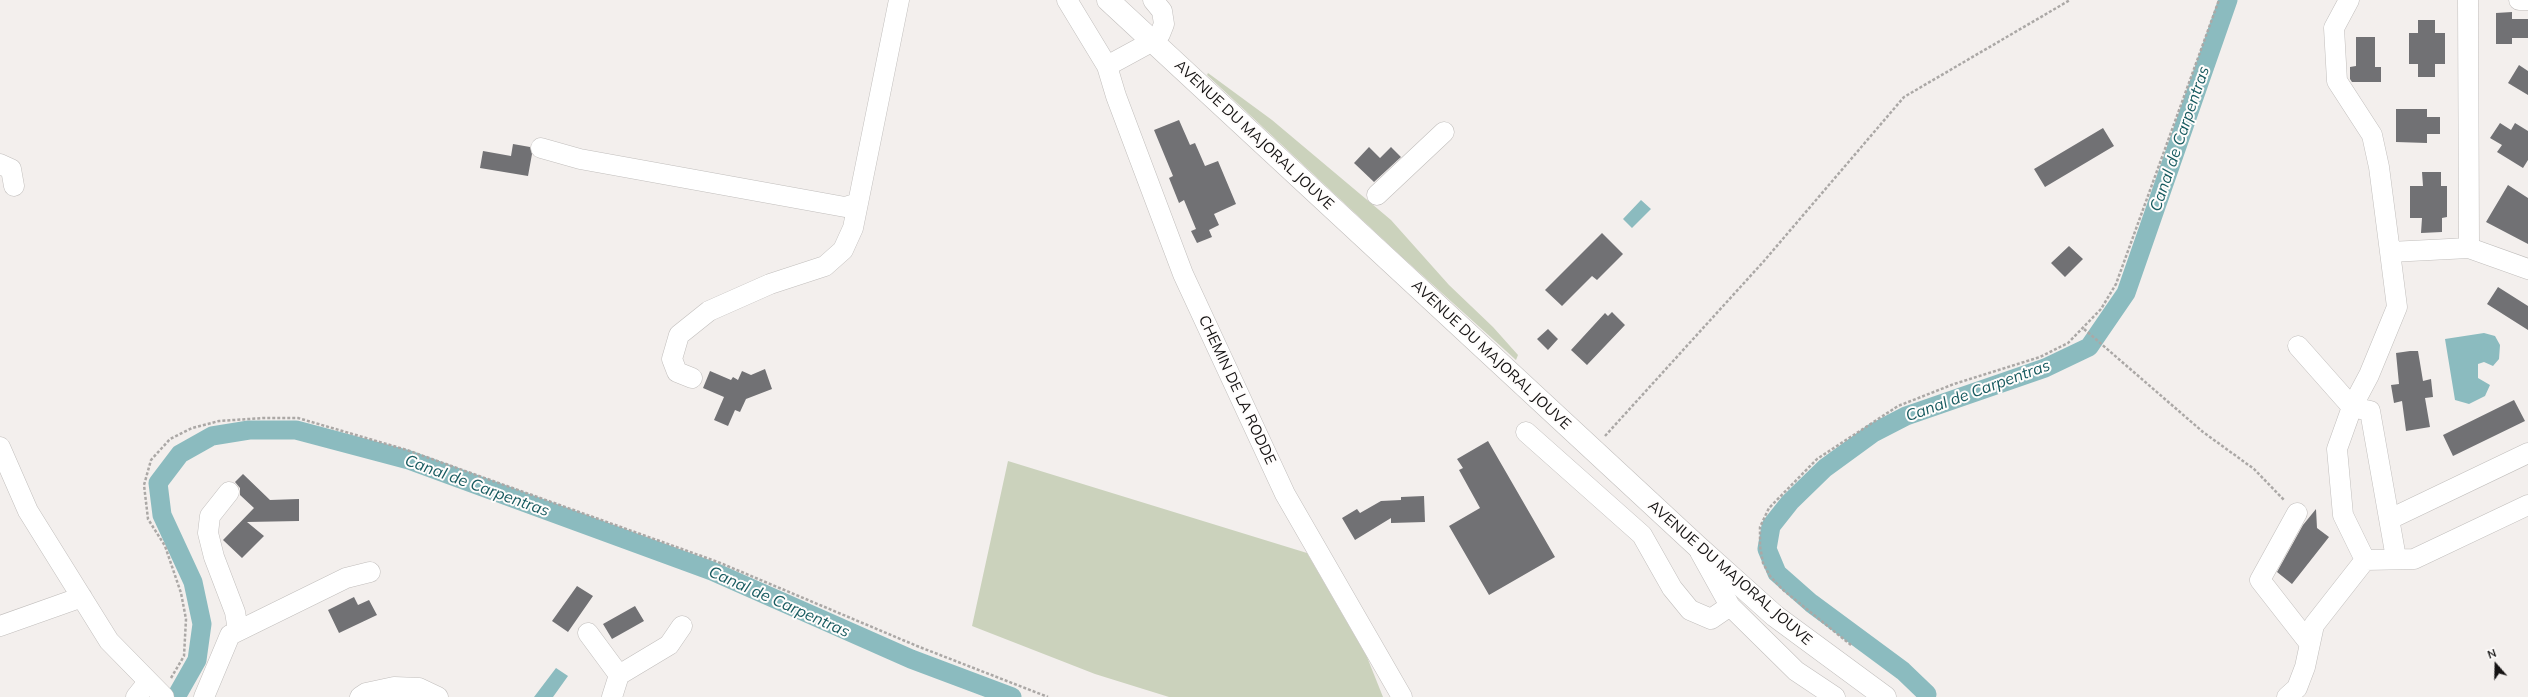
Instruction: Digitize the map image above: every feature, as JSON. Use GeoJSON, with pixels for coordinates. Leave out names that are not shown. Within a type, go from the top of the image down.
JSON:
{"type":"FeatureCollection","features":[{"type":"Feature","properties":{"kind":"main road","name":"AVENUE DU MAJORAL JOUVE"},"geometry":{"type":"LineString","coordinates":[[1108,0],[1697,546],[1775,616],[1858,680],[1885,697]]}},
{"type":"Feature","properties":{"kind":"street"},"geometry":{"type":"LineString","coordinates":[[692,378],[678,372],[672,359],[680,335],[709,311],[770,284],[826,266],[843,250],[853,228],[899,0]]}},
{"type":"Feature","properties":{"kind":"street","name":"CHEMIN DE LA RODDE"},"geometry":{"type":"LineString","coordinates":[[1067,0],[1107,66],[1116,96],[1183,274],[1285,494],[1402,697]]}},
{"type":"Feature","properties":{"kind":"street"},"geometry":{"type":"LineString","coordinates":[[1107,66],[1153,41],[1160,34],[1164,24],[1162,11],[1153,0]]}},
{"type":"Feature","properties":{"kind":"street"},"geometry":{"type":"LineString","coordinates":[[2349,0],[2334,28],[2337,81],[2372,135],[2397,307],[2369,375],[2352,407],[2337,449],[2343,515],[2365,560]]}},
{"type":"Feature","properties":{"kind":"street"},"geometry":{"type":"LineString","coordinates":[[2468,0],[2468,248]]}},
{"type":"Feature","properties":{"kind":"street"},"geometry":{"type":"LineString","coordinates":[[2519,0],[2528,0]]}},
{"type":"Feature","properties":{"kind":"street"},"geometry":{"type":"LineString","coordinates":[[1377,195],[1444,132]]}},
{"type":"Feature","properties":{"kind":"street"},"geometry":{"type":"LineString","coordinates":[[541,148],[580,160],[845,206],[858,203]]}},
{"type":"Feature","properties":{"kind":"street"},"geometry":{"type":"LineString","coordinates":[[0,164],[11,169],[14,186]]}},
{"type":"Feature","properties":{"kind":"street"},"geometry":{"type":"LineString","coordinates":[[2390,252],[2468,248],[2528,269]]}},
{"type":"Feature","properties":{"kind":"street"},"geometry":{"type":"LineString","coordinates":[[2298,346],[2352,407],[2370,411],[2396,558]]}},
{"type":"Feature","properties":{"kind":"street"},"geometry":{"type":"LineString","coordinates":[[1526,432],[1642,535],[1672,588],[1690,610],[1711,619],[1730,606]]}},
{"type":"Feature","properties":{"kind":"street"},"geometry":{"type":"LineString","coordinates":[[0,447],[28,511],[109,641],[158,691],[136,697]]}},
{"type":"Feature","properties":{"kind":"street"},"geometry":{"type":"LineString","coordinates":[[2390,519],[2528,453]]}},
{"type":"Feature","properties":{"kind":"street"},"geometry":{"type":"LineString","coordinates":[[229,492],[210,516],[208,533],[214,557],[235,612],[238,630]]}},
{"type":"Feature","properties":{"kind":"street"},"geometry":{"type":"LineString","coordinates":[[2287,697],[2297,688],[2314,625],[2365,560],[2396,558],[2414,559],[2528,505]]}},
{"type":"Feature","properties":{"kind":"street"},"geometry":{"type":"LineString","coordinates":[[2296,513],[2260,580],[2310,644]]}},
{"type":"Feature","properties":{"kind":"street"},"geometry":{"type":"LineString","coordinates":[[1697,546],[1730,606],[1796,671],[1835,697]]}},
{"type":"Feature","properties":{"kind":"street"},"geometry":{"type":"LineString","coordinates":[[204,697],[230,635],[346,578],[370,572]]}},
{"type":"Feature","properties":{"kind":"street"},"geometry":{"type":"LineString","coordinates":[[0,626],[82,597]]}},
{"type":"Feature","properties":{"kind":"street"},"geometry":{"type":"LineString","coordinates":[[612,697],[619,675],[669,645],[682,626]]}},
{"type":"Feature","properties":{"kind":"street"},"geometry":{"type":"LineString","coordinates":[[588,633],[619,675]]}},
{"type":"Feature","properties":{"kind":"street"},"geometry":{"type":"LineString","coordinates":[[360,697],[366,693],[394,687],[419,688],[438,697]]}},
{"type":"Feature","properties":{"kind":"path"},"geometry":{"type":"LineString","coordinates":[[1592,449],[1764,261],[1904,97],[2070,0]]}},
{"type":"Feature","properties":{"kind":"path"},"geometry":{"type":"LineString","coordinates":[[1855,649],[1782,589],[1770,576],[1763,563],[1760,546],[1760,527],[1769,508],[1817,459],[1898,406],[1954,384],[2040,357],[2068,343],[2084,329],[2101,309],[2116,284],[2219,0]]}},
{"type":"Feature","properties":{"kind":"path"},"geometry":{"type":"LineString","coordinates":[[2084,329],[2203,432],[2254,469],[2296,513]]}},
{"type":"Feature","properties":{"kind":"path"},"geometry":{"type":"LineString","coordinates":[[158,691],[184,656],[186,620],[181,593],[164,546],[148,519],[144,485],[151,460],[170,439],[192,428],[219,421],[264,418],[298,418],[407,450],[718,562],[917,646],[1048,697]]}},
{"type":"Feature","properties":{"kind":"green space"},"geometry":{"type":"Polygon","coordinates":[[[1208,73],[1272,120],[1391,220],[1449,285],[1493,327],[1518,355],[1516,360],[1401,256],[1207,75],[1208,73]]]}},
{"type":"Feature","properties":{"kind":"green space"},"geometry":{"type":"Polygon","coordinates":[[[1008,461],[1307,553],[1367,657],[1383,697],[1169,697],[1095,674],[972,626],[1008,461]]]}},
{"type":"Feature","properties":{"kind":"water"},"geometry":{"type":"Polygon","coordinates":[[[1641,200],[1651,209],[1632,228],[1623,219],[1641,200]]]}},
{"type":"Feature","properties":{"kind":"water"},"geometry":{"type":"Polygon","coordinates":[[[2484,333],[2495,336],[2500,345],[2499,359],[2493,366],[2484,362],[2478,364],[2478,378],[2490,385],[2485,396],[2469,404],[2455,400],[2445,339],[2484,333]]]}},
{"type":"Feature","properties":{"kind":"water"},"geometry":{"type":"Polygon","coordinates":[[[556,668],[568,676],[553,697],[534,697],[556,668]]]}},
{"type":"Feature","properties":{"kind":"building"},"geometry":{"type":"Polygon","coordinates":[[[2512,12],[2512,19],[2528,19],[2528,38],[2512,38],[2512,44],[2496,44],[2496,13],[2512,12]]]}},
{"type":"Feature","properties":{"kind":"building"},"geometry":{"type":"Polygon","coordinates":[[[2418,20],[2435,20],[2435,33],[2445,33],[2445,64],[2435,64],[2435,77],[2418,77],[2418,64],[2409,64],[2409,33],[2418,33],[2418,20]]]}},
{"type":"Feature","properties":{"kind":"building"},"geometry":{"type":"Polygon","coordinates":[[[2356,37],[2375,37],[2375,67],[2381,67],[2381,82],[2352,82],[2350,79],[2350,67],[2356,66],[2356,37]]]}},
{"type":"Feature","properties":{"kind":"building"},"geometry":{"type":"Polygon","coordinates":[[[2519,65],[2528,71],[2528,95],[2508,83],[2519,65]]]}},
{"type":"Feature","properties":{"kind":"building"},"geometry":{"type":"Polygon","coordinates":[[[2396,109],[2427,109],[2427,117],[2440,117],[2440,134],[2427,134],[2427,143],[2396,142],[2396,109]]]}},
{"type":"Feature","properties":{"kind":"building"},"geometry":{"type":"Polygon","coordinates":[[[1179,120],[1190,145],[1195,143],[1205,166],[1218,161],[1236,204],[1214,214],[1219,225],[1209,230],[1212,237],[1197,243],[1191,231],[1196,229],[1184,200],[1179,203],[1169,178],[1173,176],[1154,130],[1179,120]]]}},
{"type":"Feature","properties":{"kind":"building"},"geometry":{"type":"Polygon","coordinates":[[[2500,123],[2511,130],[2515,123],[2528,131],[2528,160],[2523,168],[2497,152],[2502,145],[2490,138],[2500,123]]]}},
{"type":"Feature","properties":{"kind":"building"},"geometry":{"type":"Polygon","coordinates":[[[2103,128],[2114,146],[2045,187],[2034,169],[2103,128]]]}},
{"type":"Feature","properties":{"kind":"building"},"geometry":{"type":"Polygon","coordinates":[[[513,144],[530,147],[532,154],[528,176],[480,168],[483,151],[511,156],[513,144]]]}},
{"type":"Feature","properties":{"kind":"building"},"geometry":{"type":"Polygon","coordinates":[[[1369,147],[1380,158],[1391,147],[1401,157],[1374,182],[1354,163],[1369,147]]]}},
{"type":"Feature","properties":{"kind":"building"},"geometry":{"type":"Polygon","coordinates":[[[2422,172],[2441,172],[2441,186],[2447,186],[2447,217],[2442,218],[2442,232],[2421,233],[2422,218],[2410,218],[2410,186],[2423,186],[2422,172]]]}},
{"type":"Feature","properties":{"kind":"building"},"geometry":{"type":"Polygon","coordinates":[[[2508,185],[2528,198],[2528,244],[2486,222],[2508,185]]]}},
{"type":"Feature","properties":{"kind":"building"},"geometry":{"type":"Polygon","coordinates":[[[1602,233],[1623,254],[1597,280],[1592,276],[1562,306],[1545,290],[1602,233]]]}},
{"type":"Feature","properties":{"kind":"building"},"geometry":{"type":"Polygon","coordinates":[[[2069,246],[2083,259],[2065,277],[2051,263],[2069,246]]]}},
{"type":"Feature","properties":{"kind":"building"},"geometry":{"type":"Polygon","coordinates":[[[2498,287],[2528,306],[2528,330],[2487,304],[2498,287]]]}},
{"type":"Feature","properties":{"kind":"building"},"geometry":{"type":"Polygon","coordinates":[[[1612,312],[1625,325],[1587,365],[1571,350],[1605,313],[1608,316],[1612,312]]]}},
{"type":"Feature","properties":{"kind":"building"},"geometry":{"type":"Polygon","coordinates":[[[1548,329],[1558,339],[1548,350],[1537,339],[1548,329]]]}},
{"type":"Feature","properties":{"kind":"building"},"geometry":{"type":"Polygon","coordinates":[[[2418,351],[2423,381],[2431,379],[2433,397],[2425,398],[2430,427],[2406,431],[2402,401],[2394,403],[2391,385],[2399,384],[2396,353],[2418,351]]]}},
{"type":"Feature","properties":{"kind":"building"},"geometry":{"type":"Polygon","coordinates":[[[765,369],[772,389],[746,399],[740,412],[735,410],[728,426],[714,420],[724,397],[703,388],[710,371],[731,380],[733,377],[738,380],[742,371],[751,375],[765,369]]]}},
{"type":"Feature","properties":{"kind":"building"},"geometry":{"type":"Polygon","coordinates":[[[2514,400],[2525,421],[2453,456],[2443,435],[2514,400]]]}},
{"type":"Feature","properties":{"kind":"building"},"geometry":{"type":"Polygon","coordinates":[[[1488,441],[1555,557],[1489,595],[1449,526],[1480,508],[1459,470],[1463,468],[1457,459],[1488,441]]]}},
{"type":"Feature","properties":{"kind":"building"},"geometry":{"type":"Polygon","coordinates":[[[243,474],[270,500],[299,499],[299,521],[247,522],[264,536],[242,558],[223,540],[254,508],[240,495],[240,488],[235,482],[243,474]]]}},
{"type":"Feature","properties":{"kind":"building"},"geometry":{"type":"Polygon","coordinates":[[[1424,496],[1425,522],[1391,523],[1391,518],[1355,540],[1342,518],[1357,509],[1360,513],[1381,501],[1401,500],[1401,497],[1424,496]]]}},
{"type":"Feature","properties":{"kind":"building"},"geometry":{"type":"Polygon","coordinates":[[[2316,509],[2317,528],[2329,537],[2292,584],[2277,572],[2303,525],[2316,509]]]}},
{"type":"Feature","properties":{"kind":"building"},"geometry":{"type":"Polygon","coordinates":[[[577,586],[593,596],[568,632],[552,621],[577,586]]]}},
{"type":"Feature","properties":{"kind":"building"},"geometry":{"type":"Polygon","coordinates":[[[354,597],[358,605],[369,600],[377,615],[339,633],[328,610],[354,597]]]}},
{"type":"Feature","properties":{"kind":"building"},"geometry":{"type":"Polygon","coordinates":[[[635,606],[644,621],[612,639],[603,624],[635,606]]]}},
{"type":"Feature","properties":{"kind":"waterway","name":"Canal de Carpentras"},"geometry":{"type":"LineString","coordinates":[[1927,694],[1903,671],[1811,603],[1777,573],[1767,549],[1771,526],[1790,502],[1825,468],[1873,433],[1906,416],[2045,368],[2089,347],[2126,293],[2228,0]]}},
{"type":"Feature","properties":{"kind":"waterway","name":"Canal de Carpentras"},"geometry":{"type":"LineString","coordinates":[[176,697],[197,660],[202,624],[193,582],[162,515],[158,483],[180,454],[212,436],[249,430],[296,430],[409,460],[712,571],[911,659],[1012,697]]}}]}
